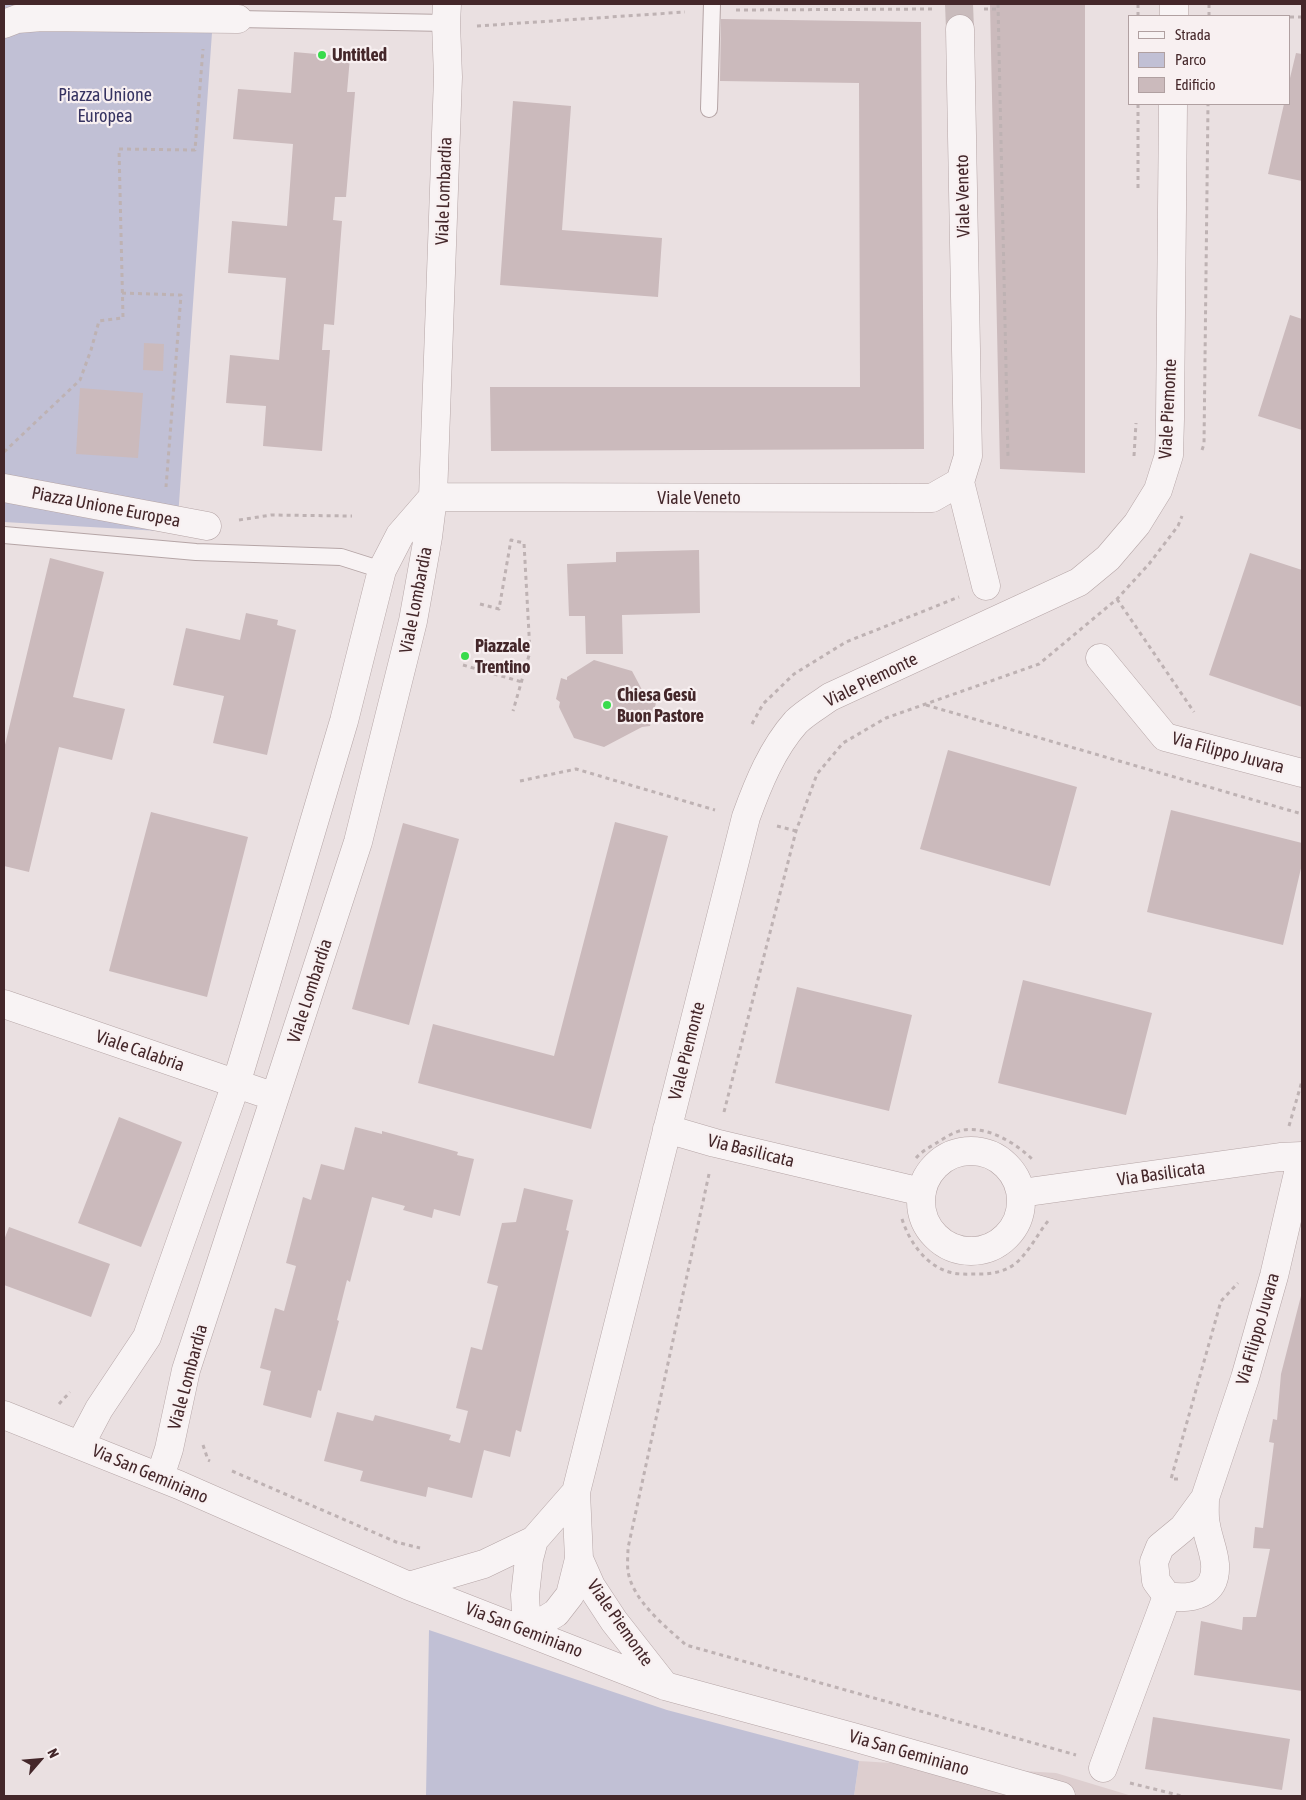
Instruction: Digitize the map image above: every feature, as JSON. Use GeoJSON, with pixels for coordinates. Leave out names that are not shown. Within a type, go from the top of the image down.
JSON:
{"type":"FeatureCollection","features":[{"type":"Feature","properties":{"kind":"street","name":"Viale Lombardia"},"geometry":{"type":"LineString","coordinates":[[160,1478],[169,1449],[186,1370],[358,842],[414,621],[428,537],[432,497],[448,77],[447,13]]}},
{"type":"Feature","properties":{"kind":"street"},"geometry":{"type":"LineString","coordinates":[[4,24],[17,19],[42,17],[238,19]]}},
{"type":"Feature","properties":{"kind":"street","name":"Viale Veneto"},"geometry":{"type":"LineString","coordinates":[[432,497],[932,498],[960,482],[968,456],[960,29]]}},
{"type":"Feature","properties":{"kind":"street","name":"Viale Piemonte"},"geometry":{"type":"LineString","coordinates":[[534,1540],[529,1559],[525,1595],[527,1631],[556,1613],[570,1595],[579,1559],[576,1492],[746,817],[760,782],[781,743],[797,721],[830,697],[1078,582],[1108,558],[1137,524],[1158,490],[1168,455],[1170,419],[1173,105]]}},
{"type":"Feature","properties":{"kind":"street"},"geometry":{"type":"LineString","coordinates":[[960,482],[986,586]]}},
{"type":"Feature","properties":{"kind":"street","name":"Piazza Unione Europea"},"geometry":{"type":"LineString","coordinates":[[4,488],[207,526]]}},
{"type":"Feature","properties":{"kind":"street","name":"Viale Lombardia"},"geometry":{"type":"LineString","coordinates":[[80,1444],[99,1409],[146,1337],[236,1084],[344,721],[382,570],[400,535],[432,497]]}},
{"type":"Feature","properties":{"kind":"street","name":"Via Filippo Juvara"},"geometry":{"type":"LineString","coordinates":[[1100,658],[1165,737],[1302,773]]}},
{"type":"Feature","properties":{"kind":"street","name":"Viale Calabria"},"geometry":{"type":"LineString","coordinates":[[4,1004],[276,1097]]}},
{"type":"Feature","properties":{"kind":"street","name":"Via Basilicata"},"geometry":{"type":"LineString","coordinates":[[667,1129],[716,1143],[922,1192]]}},
{"type":"Feature","properties":{"kind":"street"},"geometry":{"type":"LineString","coordinates":[[959,1152],[980,1152],[999,1160],[1014,1174],[1021,1194],[1020,1215],[1010,1234],[994,1246],[973,1251],[952,1248],[929,1228],[922,1208],[922,1192],[927,1178],[937,1165],[949,1156],[959,1152]]}},
{"type":"Feature","properties":{"kind":"street","name":"Via Filippo Juvara"},"geometry":{"type":"LineString","coordinates":[[1205,1498],[1206,1524],[1215,1563],[1214,1576],[1208,1588],[1196,1597],[1181,1598],[1167,1596],[1156,1581],[1154,1562],[1160,1547],[1183,1528],[1205,1498],[1245,1378],[1269,1294],[1302,1156]]}},
{"type":"Feature","properties":{"kind":"street","name":"Via Basilicata"},"geometry":{"type":"LineString","coordinates":[[1021,1194],[1271,1158],[1302,1156]]}},
{"type":"Feature","properties":{"kind":"street","name":"Via San Geminiano"},"geometry":{"type":"LineString","coordinates":[[4,1415],[80,1444],[409,1586],[664,1686],[1061,1796]]}},
{"type":"Feature","properties":{"kind":"street","name":"Viale Piemonte"},"geometry":{"type":"LineString","coordinates":[[409,1586],[484,1564],[534,1540],[576,1492]]}},
{"type":"Feature","properties":{"kind":"street","name":"Viale Piemonte"},"geometry":{"type":"LineString","coordinates":[[579,1559],[591,1586],[614,1621],[664,1686]]}},
{"type":"Feature","properties":{"kind":"street"},"geometry":{"type":"LineString","coordinates":[[1102,1768],[1167,1596]]}},
{"type":"Feature","properties":{"kind":"lane"},"geometry":{"type":"LineString","coordinates":[[709,109],[712,4]]}},
{"type":"Feature","properties":{"kind":"lane"},"geometry":{"type":"LineString","coordinates":[[238,19],[447,13]]}},
{"type":"Feature","properties":{"kind":"lane"},"geometry":{"type":"LineString","coordinates":[[4,535],[196,552],[341,557],[382,570]]}},
{"type":"Feature","properties":{"kind":"path"},"geometry":{"type":"LineString","coordinates":[[998,4],[1008,458]]}},
{"type":"Feature","properties":{"kind":"path"},"geometry":{"type":"LineString","coordinates":[[4,452],[80,380],[99,321],[123,318],[119,149],[195,150],[205,19]]}},
{"type":"Feature","properties":{"kind":"path"},"geometry":{"type":"LineString","coordinates":[[1202,452],[1204,444],[1208,105]]}},
{"type":"Feature","properties":{"kind":"path"},"geometry":{"type":"LineString","coordinates":[[122,293],[181,295],[163,518]]}},
{"type":"Feature","properties":{"kind":"path"},"geometry":{"type":"LineString","coordinates":[[1182,1796],[1130,1783],[1086,1758],[686,1645],[654,1616],[636,1593],[628,1572],[628,1548],[716,1143],[796,831],[817,774],[843,743],[886,718],[1039,664],[1117,598],[1149,564],[1178,526],[1184,511]]}},
{"type":"Feature","properties":{"kind":"path"},"geometry":{"type":"LineString","coordinates":[[207,526],[270,515],[352,516]]}},
{"type":"Feature","properties":{"kind":"path"},"geometry":{"type":"LineString","coordinates":[[480,604],[499,609],[511,540],[524,543],[530,652],[514,711]]}},
{"type":"Feature","properties":{"kind":"path"},"geometry":{"type":"LineString","coordinates":[[1117,598],[1197,717]]}},
{"type":"Feature","properties":{"kind":"path"},"geometry":{"type":"LineString","coordinates":[[463,666],[522,682]]}},
{"type":"Feature","properties":{"kind":"path"},"geometry":{"type":"LineString","coordinates":[[925,704],[1302,814]]}},
{"type":"Feature","properties":{"kind":"path"},"geometry":{"type":"LineString","coordinates":[[520,780],[576,769],[715,810],[746,817]]}},
{"type":"Feature","properties":{"kind":"path"},"geometry":{"type":"LineString","coordinates":[[1283,1130],[1289,1126],[1302,1081]]}},
{"type":"Feature","properties":{"kind":"path"},"geometry":{"type":"LineString","coordinates":[[915,1161],[919,1154],[943,1138],[963,1130],[1002,1136],[1023,1150],[1036,1164]]}},
{"type":"Feature","properties":{"kind":"path"},"geometry":{"type":"LineString","coordinates":[[900,1212],[907,1234],[915,1247],[930,1261],[947,1272],[962,1274],[996,1274],[1015,1264],[1054,1215]]}},
{"type":"Feature","properties":{"kind":"path"},"geometry":{"type":"LineString","coordinates":[[1184,1480],[1171,1479],[1221,1302],[1239,1282]]}},
{"type":"Feature","properties":{"kind":"path"},"geometry":{"type":"LineString","coordinates":[[36,1428],[77,1385]]}},
{"type":"Feature","properties":{"kind":"shaded area"},"geometry":{"type":"Polygon","coordinates":[[[859,1761],[1056,1773],[1132,1796],[854,1796],[859,1761]]]}},
{"type":"Feature","properties":{"kind":"green space","name":"Piazza Unione Europea"},"geometry":{"type":"Polygon","coordinates":[[[4,4],[214,4],[177,532],[4,522],[4,4]]]}},
{"type":"Feature","properties":{"kind":"green space"},"geometry":{"type":"Polygon","coordinates":[[[429,1630],[667,1710],[859,1761],[854,1796],[426,1796],[429,1630]]]}},
{"type":"Feature","properties":{"kind":"building"},"geometry":{"type":"Polygon","coordinates":[[[990,4],[1085,4],[1085,473],[1000,469],[990,4]]]}},
{"type":"Feature","properties":{"kind":"building"},"geometry":{"type":"Polygon","coordinates":[[[721,19],[921,22],[924,449],[491,451],[490,387],[860,387],[859,83],[720,81],[721,19]]]}},
{"type":"Feature","properties":{"kind":"building"},"geometry":{"type":"Polygon","coordinates":[[[294,52],[350,57],[347,92],[355,92],[346,197],[335,197],[333,220],[342,221],[334,325],[324,324],[322,350],[330,350],[322,451],[263,446],[266,406],[226,403],[230,355],[279,360],[286,278],[228,273],[232,221],[287,226],[293,144],[233,139],[238,89],[291,93],[294,52]]]}},
{"type":"Feature","properties":{"kind":"building"},"geometry":{"type":"Polygon","coordinates":[[[1296,53],[1302,54],[1302,181],[1268,174],[1284,105],[1291,105],[1291,74],[1296,53]]]}},
{"type":"Feature","properties":{"kind":"building"},"geometry":{"type":"Polygon","coordinates":[[[513,101],[571,106],[562,230],[662,238],[658,297],[500,285],[513,101]]]}},
{"type":"Feature","properties":{"kind":"building"},"geometry":{"type":"Polygon","coordinates":[[[1290,315],[1302,319],[1302,430],[1258,416],[1290,315]]]}},
{"type":"Feature","properties":{"kind":"building"},"geometry":{"type":"Polygon","coordinates":[[[144,343],[164,344],[163,371],[143,370],[144,343]]]}},
{"type":"Feature","properties":{"kind":"building"},"geometry":{"type":"Polygon","coordinates":[[[80,388],[143,393],[138,458],[76,454],[80,388]]]}},
{"type":"Feature","properties":{"kind":"building"},"geometry":{"type":"Polygon","coordinates":[[[699,550],[700,613],[622,615],[623,654],[586,654],[585,616],[569,616],[567,564],[616,562],[616,552],[699,550]]]}},
{"type":"Feature","properties":{"kind":"building"},"geometry":{"type":"Polygon","coordinates":[[[1250,553],[1302,570],[1302,707],[1209,675],[1250,553]]]}},
{"type":"Feature","properties":{"kind":"building"},"geometry":{"type":"Polygon","coordinates":[[[50,558],[104,572],[73,697],[125,709],[112,760],[59,747],[29,872],[4,866],[4,749],[50,558]]]}},
{"type":"Feature","properties":{"kind":"building"},"geometry":{"type":"Polygon","coordinates":[[[246,613],[278,620],[277,625],[296,630],[267,755],[213,743],[224,696],[173,685],[186,628],[240,640],[246,613]]]}},
{"type":"Feature","properties":{"kind":"building","name":"Chiesa Gesù Buon Pastore"},"geometry":{"type":"Polygon","coordinates":[[[594,660],[632,671],[648,701],[656,703],[650,726],[642,727],[604,747],[574,738],[559,707],[560,702],[556,699],[561,678],[567,680],[567,677],[594,660]]]}},
{"type":"Feature","properties":{"kind":"building"},"geometry":{"type":"Polygon","coordinates":[[[948,750],[1077,787],[1050,886],[920,849],[948,750]]]}},
{"type":"Feature","properties":{"kind":"building"},"geometry":{"type":"Polygon","coordinates":[[[1171,810],[1302,843],[1302,864],[1283,945],[1147,912],[1171,810]]]}},
{"type":"Feature","properties":{"kind":"building"},"geometry":{"type":"Polygon","coordinates":[[[151,812],[248,837],[207,997],[109,971],[151,812]]]}},
{"type":"Feature","properties":{"kind":"building"},"geometry":{"type":"Polygon","coordinates":[[[615,822],[668,836],[591,1129],[418,1083],[433,1024],[554,1056],[615,822]]]}},
{"type":"Feature","properties":{"kind":"building"},"geometry":{"type":"Polygon","coordinates":[[[403,823],[459,839],[409,1025],[352,1009],[403,823]]]}},
{"type":"Feature","properties":{"kind":"building"},"geometry":{"type":"Polygon","coordinates":[[[1023,980],[1152,1013],[1126,1115],[998,1083],[1023,980]]]}},
{"type":"Feature","properties":{"kind":"building"},"geometry":{"type":"Polygon","coordinates":[[[797,987],[912,1015],[889,1111],[775,1083],[797,987]]]}},
{"type":"Feature","properties":{"kind":"building"},"geometry":{"type":"Polygon","coordinates":[[[119,1117],[182,1142],[141,1247],[78,1223],[119,1117]]]}},
{"type":"Feature","properties":{"kind":"building"},"geometry":{"type":"Polygon","coordinates":[[[355,1127],[382,1134],[382,1131],[458,1152],[457,1155],[474,1159],[460,1216],[434,1209],[432,1218],[403,1210],[405,1206],[372,1197],[350,1282],[347,1280],[337,1320],[339,1321],[321,1391],[318,1390],[311,1418],[263,1405],[271,1371],[260,1368],[275,1308],[284,1311],[296,1266],[286,1263],[303,1197],[311,1200],[321,1164],[344,1170],[355,1127]]]}},
{"type":"Feature","properties":{"kind":"building"},"geometry":{"type":"Polygon","coordinates":[[[524,1188],[573,1200],[566,1230],[569,1231],[521,1432],[516,1430],[510,1457],[484,1450],[472,1498],[428,1487],[426,1497],[360,1481],[363,1471],[324,1461],[337,1412],[373,1421],[375,1415],[451,1435],[449,1440],[460,1443],[468,1411],[456,1408],[471,1347],[482,1350],[498,1286],[487,1283],[502,1223],[516,1222],[524,1188]]]}},
{"type":"Feature","properties":{"kind":"building"},"geometry":{"type":"Polygon","coordinates":[[[9,1227],[110,1264],[91,1317],[4,1285],[4,1240],[9,1227]]]}},
{"type":"Feature","properties":{"kind":"building"},"geometry":{"type":"Polygon","coordinates":[[[1302,1292],[1302,1691],[1194,1675],[1201,1621],[1242,1630],[1243,1617],[1256,1617],[1270,1549],[1253,1548],[1255,1527],[1263,1528],[1274,1443],[1269,1442],[1273,1419],[1277,1420],[1281,1374],[1302,1292]]]}},
{"type":"Feature","properties":{"kind":"building"},"geometry":{"type":"Polygon","coordinates":[[[1153,1717],[1290,1739],[1282,1790],[1145,1769],[1153,1717]]]}},
{"type":"Feature","properties":{"kind":"tunnel"},"geometry":{"type":"LineString","coordinates":[[959,4],[960,29]]}},
{"type":"Feature","properties":{"kind":"place","name":"Untitled"},"geometry":{"type":"Point","coordinates":[322,55]}},
{"type":"Feature","properties":{"kind":"place","name":"Piazzale Trentino"},"geometry":{"type":"Point","coordinates":[465,656]}},
{"type":"Feature","properties":{"kind":"place","name":"Chiesa Gesù Buon Pastore"},"geometry":{"type":"Point","coordinates":[607,705]}}]}
